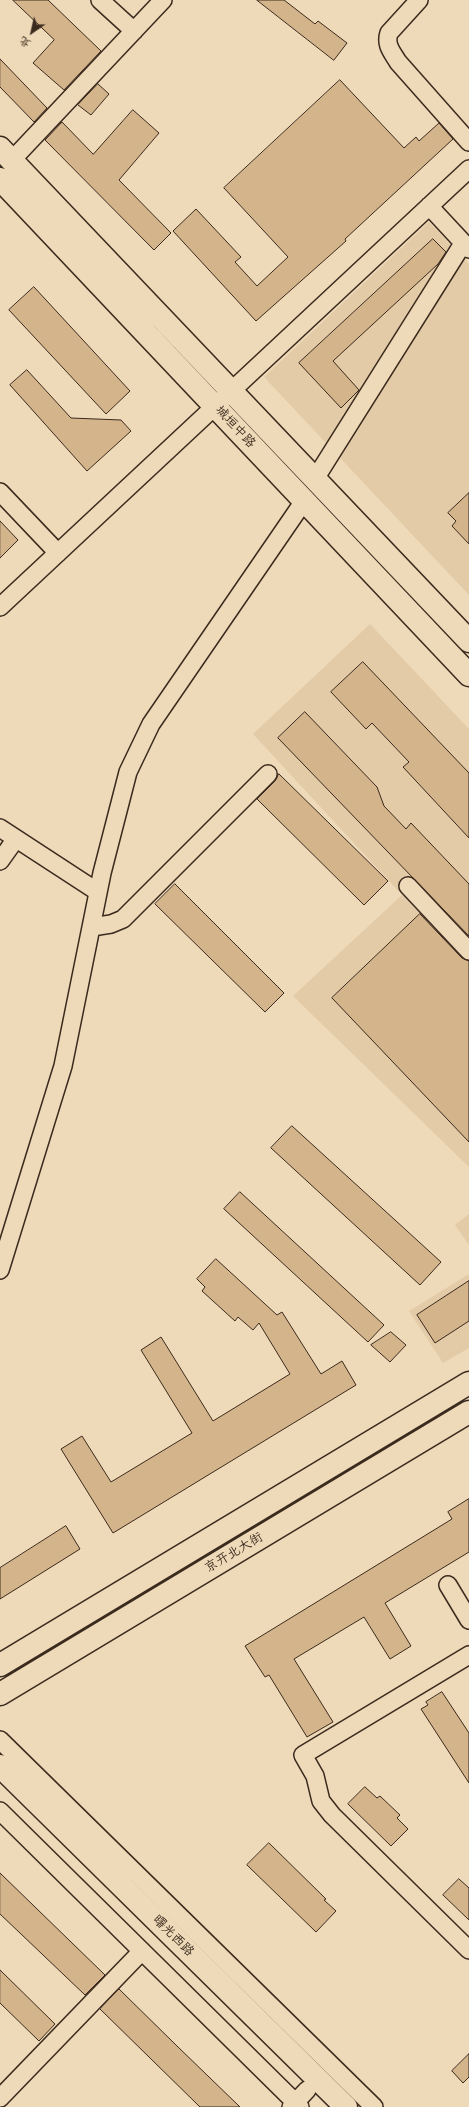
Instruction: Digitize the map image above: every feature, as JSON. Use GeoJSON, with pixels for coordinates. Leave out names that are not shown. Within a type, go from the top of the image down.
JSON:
{"type":"FeatureCollection","features":[{"type":"Feature","properties":{"kind":"main road","name":"城垣中路"},"geometry":{"type":"LineString","coordinates":[[6,154],[469,641]]}},
{"type":"Feature","properties":{"kind":"main road","name":"城垣中路"},"geometry":{"type":"LineString","coordinates":[[0,179],[469,675]]}},
{"type":"Feature","properties":{"kind":"main road","name":"京开北大街"},"geometry":{"type":"LineString","coordinates":[[0,1665],[469,1383]]}},
{"type":"Feature","properties":{"kind":"main road","name":"京开北大街"},"geometry":{"type":"LineString","coordinates":[[0,1694],[469,1412]]}},
{"type":"Feature","properties":{"kind":"main road","name":"曙光西路"},"geometry":{"type":"LineString","coordinates":[[0,1766],[346,2107]]}},
{"type":"Feature","properties":{"kind":"main road","name":"曙光西路"},"geometry":{"type":"LineString","coordinates":[[0,1787],[298,2102],[324,2107]]}},
{"type":"Feature","properties":{"kind":"street"},"geometry":{"type":"LineString","coordinates":[[100,0],[134,31]]}},
{"type":"Feature","properties":{"kind":"street"},"geometry":{"type":"LineString","coordinates":[[6,154],[134,31],[163,0]]}},
{"type":"Feature","properties":{"kind":"street"},"geometry":{"type":"LineString","coordinates":[[419,0],[389,33],[387,40],[389,48],[398,62],[469,142]]}},
{"type":"Feature","properties":{"kind":"street"},"geometry":{"type":"LineString","coordinates":[[0,607],[469,169]]}},
{"type":"Feature","properties":{"kind":"street"},"geometry":{"type":"LineString","coordinates":[[315,479],[465,247],[429,206]]}},
{"type":"Feature","properties":{"kind":"street"},"geometry":{"type":"LineString","coordinates":[[0,492],[58,553]]}},
{"type":"Feature","properties":{"kind":"street"},"geometry":{"type":"LineString","coordinates":[[0,1270],[63,1066],[98,892],[126,779],[150,724],[304,501]]}},
{"type":"Feature","properties":{"kind":"street"},"geometry":{"type":"LineString","coordinates":[[92,927],[111,924],[123,919],[268,774]]}},
{"type":"Feature","properties":{"kind":"street"},"geometry":{"type":"LineString","coordinates":[[0,828],[15,840],[98,892]]}},
{"type":"Feature","properties":{"kind":"street"},"geometry":{"type":"LineString","coordinates":[[0,861],[15,840]]}},
{"type":"Feature","properties":{"kind":"street"},"geometry":{"type":"LineString","coordinates":[[408,886],[469,951]]}},
{"type":"Feature","properties":{"kind":"street"},"geometry":{"type":"LineString","coordinates":[[448,1585],[469,1620]]}},
{"type":"Feature","properties":{"kind":"street"},"geometry":{"type":"LineString","coordinates":[[469,1655],[302,1755],[315,1776],[321,1801],[332,1815],[469,1950]]}},
{"type":"Feature","properties":{"kind":"street"},"geometry":{"type":"LineString","coordinates":[[0,1740],[374,2107]]}},
{"type":"Feature","properties":{"kind":"street"},"geometry":{"type":"LineString","coordinates":[[0,1811],[298,2102]]}},
{"type":"Feature","properties":{"kind":"street"},"geometry":{"type":"LineString","coordinates":[[0,2098],[142,1951]]}},
{"type":"Feature","properties":{"kind":"shaded area"},"geometry":{"type":"Polygon","coordinates":[[[429,222],[469,264],[469,595],[264,377],[429,222]]]}},
{"type":"Feature","properties":{"kind":"shaded area"},"geometry":{"type":"Polygon","coordinates":[[[370,624],[469,729],[469,1167],[293,996],[402,895],[253,734],[370,624]]]}},
{"type":"Feature","properties":{"kind":"shaded area"},"geometry":{"type":"Polygon","coordinates":[[[469,1214],[469,1245],[455,1225],[469,1214]]]}},
{"type":"Feature","properties":{"kind":"shaded area"},"geometry":{"type":"Polygon","coordinates":[[[469,1274],[469,1348],[443,1363],[409,1311],[469,1274]]]}},
{"type":"Feature","properties":{"kind":"building"},"geometry":{"type":"Polygon","coordinates":[[[13,0],[48,0],[101,51],[64,90],[33,63],[54,40],[13,0]]]}},
{"type":"Feature","properties":{"kind":"building"},"geometry":{"type":"Polygon","coordinates":[[[257,0],[284,0],[315,24],[318,21],[347,43],[334,60],[257,0]]]}},
{"type":"Feature","properties":{"kind":"building"},"geometry":{"type":"Polygon","coordinates":[[[0,59],[47,108],[34,122],[0,87],[0,59]]]}},
{"type":"Feature","properties":{"kind":"building"},"geometry":{"type":"Polygon","coordinates":[[[340,80],[404,148],[416,137],[419,141],[439,123],[453,139],[345,239],[346,241],[256,321],[173,231],[196,209],[241,257],[235,262],[257,286],[288,257],[224,188],[340,80]]]}},
{"type":"Feature","properties":{"kind":"building"},"geometry":{"type":"Polygon","coordinates":[[[98,84],[109,94],[91,115],[78,105],[98,84]]]}},
{"type":"Feature","properties":{"kind":"building"},"geometry":{"type":"Polygon","coordinates":[[[133,110],[159,133],[119,180],[171,233],[154,250],[45,140],[62,122],[93,154],[133,110]]]}},
{"type":"Feature","properties":{"kind":"building"},"geometry":{"type":"Polygon","coordinates":[[[433,239],[446,252],[438,264],[333,361],[359,390],[341,408],[299,363],[433,239]]]}},
{"type":"Feature","properties":{"kind":"building"},"geometry":{"type":"Polygon","coordinates":[[[34,287],[130,391],[106,414],[9,310],[34,287]]]}},
{"type":"Feature","properties":{"kind":"building"},"geometry":{"type":"Polygon","coordinates":[[[27,370],[71,418],[121,420],[131,431],[87,471],[10,385],[27,370]]]}},
{"type":"Feature","properties":{"kind":"building"},"geometry":{"type":"Polygon","coordinates":[[[469,493],[469,544],[452,526],[456,521],[448,513],[469,493]]]}},
{"type":"Feature","properties":{"kind":"building"},"geometry":{"type":"Polygon","coordinates":[[[0,521],[18,540],[0,558],[0,521]]]}},
{"type":"Feature","properties":{"kind":"building"},"geometry":{"type":"Polygon","coordinates":[[[363,662],[469,773],[469,838],[403,767],[409,762],[372,723],[366,729],[331,692],[363,662]]]}},
{"type":"Feature","properties":{"kind":"building"},"geometry":{"type":"Polygon","coordinates":[[[305,712],[377,787],[384,806],[406,829],[411,823],[469,884],[469,936],[278,738],[305,712]]]}},
{"type":"Feature","properties":{"kind":"building"},"geometry":{"type":"Polygon","coordinates":[[[279,774],[388,881],[364,905],[257,799],[275,781],[279,774]]]}},
{"type":"Feature","properties":{"kind":"building"},"geometry":{"type":"Polygon","coordinates":[[[175,884],[284,993],[265,1012],[155,904],[175,884]]]}},
{"type":"Feature","properties":{"kind":"building"},"geometry":{"type":"Polygon","coordinates":[[[420,914],[462,958],[469,961],[469,1142],[332,998],[420,914]]]}},
{"type":"Feature","properties":{"kind":"building"},"geometry":{"type":"Polygon","coordinates":[[[292,1126],[441,1262],[420,1285],[271,1148],[292,1126]]]}},
{"type":"Feature","properties":{"kind":"building"},"geometry":{"type":"Polygon","coordinates":[[[240,1192],[384,1325],[368,1342],[224,1209],[240,1192]]]}},
{"type":"Feature","properties":{"kind":"building"},"geometry":{"type":"Polygon","coordinates":[[[216,1259],[277,1315],[282,1312],[321,1374],[342,1361],[356,1385],[113,1533],[61,1449],[82,1436],[111,1482],[192,1433],[141,1350],[161,1337],[213,1421],[290,1374],[259,1323],[253,1330],[238,1317],[235,1321],[202,1291],[205,1287],[197,1279],[216,1259]]]}},
{"type":"Feature","properties":{"kind":"building"},"geometry":{"type":"Polygon","coordinates":[[[469,1281],[469,1321],[435,1343],[417,1315],[469,1281]]]}},
{"type":"Feature","properties":{"kind":"building"},"geometry":{"type":"Polygon","coordinates":[[[391,1332],[406,1345],[390,1362],[371,1345],[391,1332]]]}},
{"type":"Feature","properties":{"kind":"building"},"geometry":{"type":"Polygon","coordinates":[[[469,1499],[469,1552],[385,1603],[411,1646],[390,1659],[364,1617],[294,1659],[333,1722],[307,1737],[269,1675],[265,1677],[245,1646],[452,1519],[448,1512],[469,1499]]]}},
{"type":"Feature","properties":{"kind":"building"},"geometry":{"type":"Polygon","coordinates":[[[66,1526],[80,1549],[0,1599],[0,1568],[66,1526]]]}},
{"type":"Feature","properties":{"kind":"building"},"geometry":{"type":"Polygon","coordinates":[[[442,1692],[469,1733],[469,1783],[421,1709],[428,1705],[426,1702],[442,1692]]]}},
{"type":"Feature","properties":{"kind":"building"},"geometry":{"type":"Polygon","coordinates":[[[365,1787],[377,1798],[380,1796],[400,1815],[397,1818],[408,1829],[391,1846],[348,1804],[365,1787]]]}},
{"type":"Feature","properties":{"kind":"building"},"geometry":{"type":"Polygon","coordinates":[[[269,1843],[326,1899],[324,1900],[336,1911],[316,1932],[247,1865],[269,1843]]]}},
{"type":"Feature","properties":{"kind":"building"},"geometry":{"type":"Polygon","coordinates":[[[0,1873],[105,1975],[85,1995],[0,1914],[0,1873]]]}},
{"type":"Feature","properties":{"kind":"building"},"geometry":{"type":"Polygon","coordinates":[[[459,1879],[469,1888],[469,1920],[443,1895],[459,1879]]]}},
{"type":"Feature","properties":{"kind":"building"},"geometry":{"type":"Polygon","coordinates":[[[0,1970],[55,2024],[39,2041],[0,2003],[0,1970]]]}},
{"type":"Feature","properties":{"kind":"building"},"geometry":{"type":"Polygon","coordinates":[[[119,1989],[240,2107],[200,2107],[100,2009],[119,1989]]]}},
{"type":"Feature","properties":{"kind":"building"},"geometry":{"type":"Polygon","coordinates":[[[469,2054],[469,2077],[463,2083],[452,2071],[469,2054]]]}}]}
